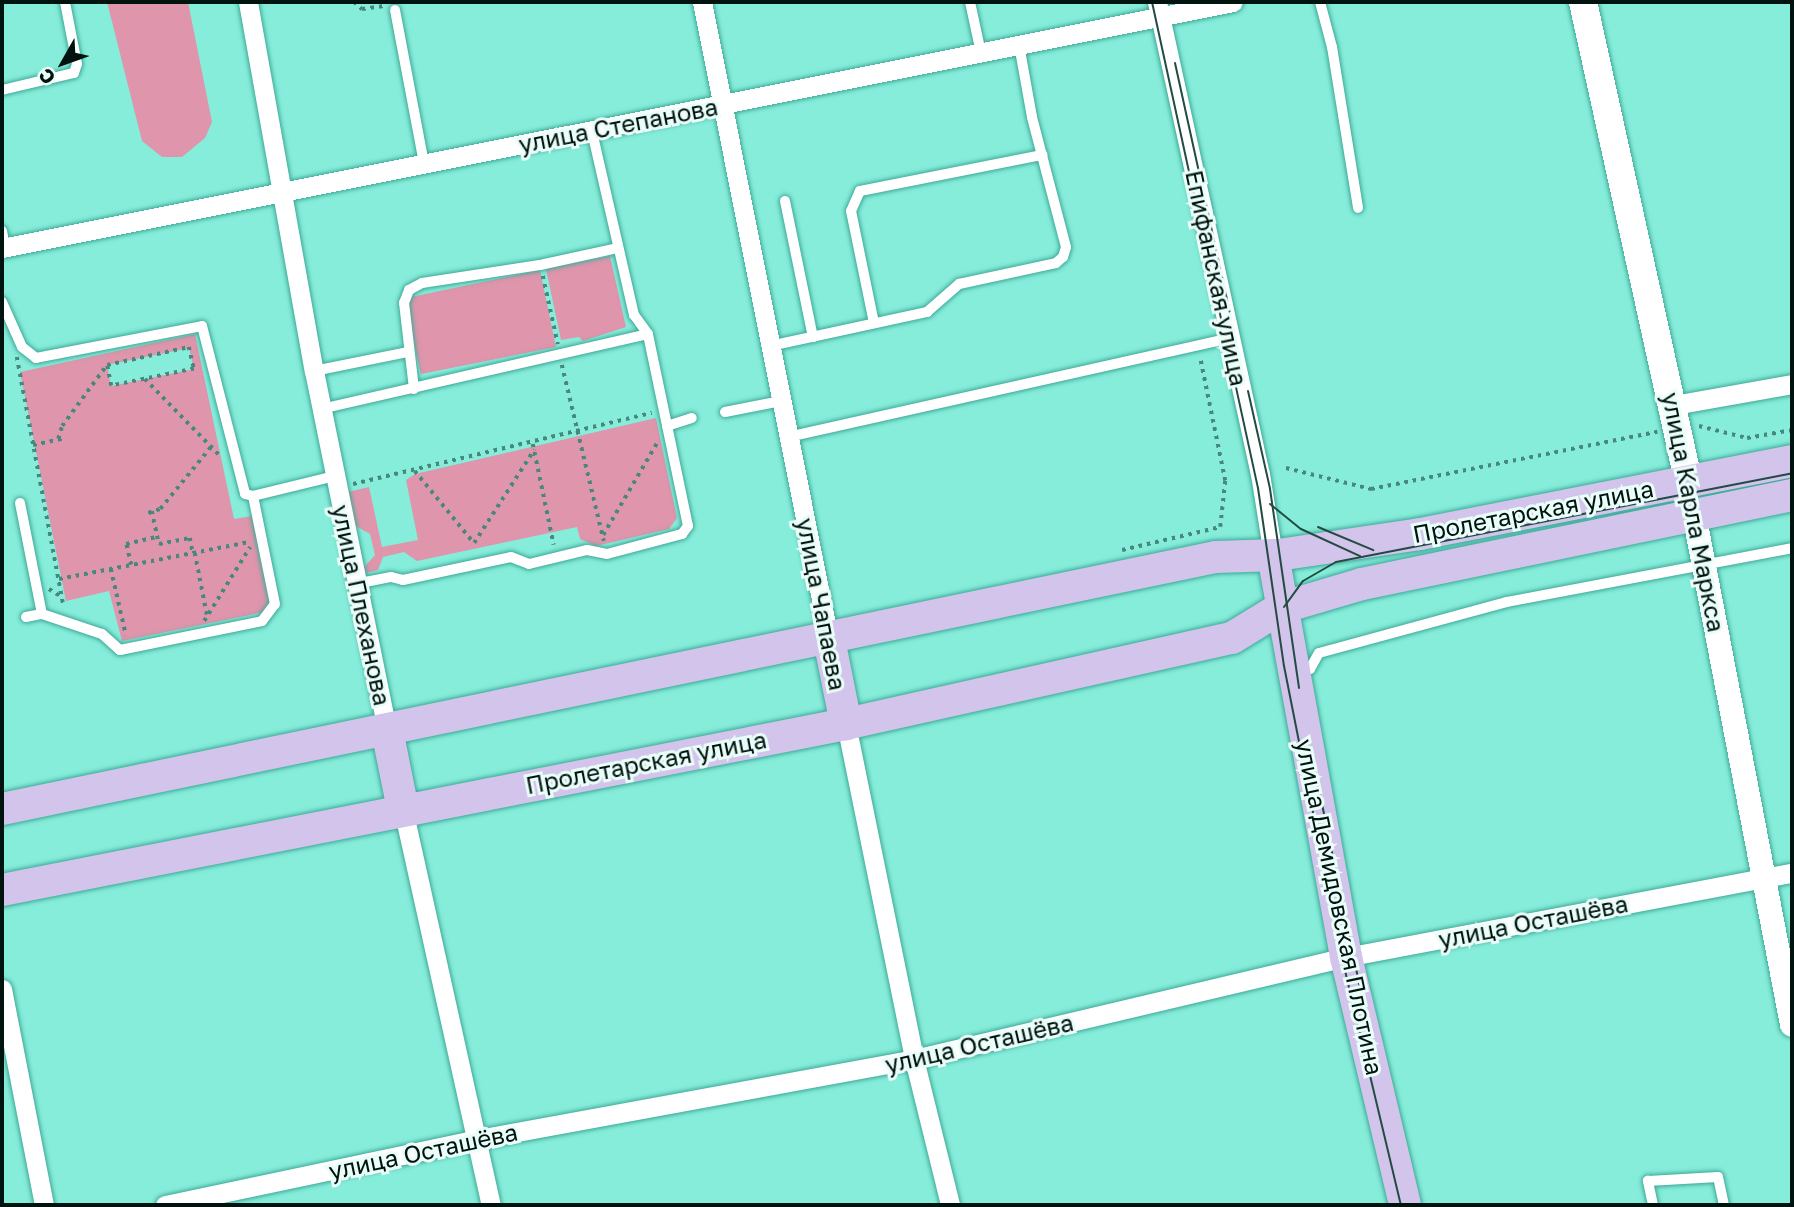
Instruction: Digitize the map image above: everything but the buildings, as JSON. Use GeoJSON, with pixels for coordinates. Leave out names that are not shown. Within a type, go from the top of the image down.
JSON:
{"type":"FeatureCollection","features":[{"type":"Feature","properties":{"kind":"main road","name":"улица Карла Маркса"},"geometry":{"type":"LineString","coordinates":[[1583,2],[1676,417],[1694,514]]}},
{"type":"Feature","properties":{"kind":"main road","name":"Пролетарская улица"},"geometry":{"type":"LineString","coordinates":[[2,809],[1216,557],[1273,555],[1420,534],[1792,461]]}},
{"type":"Feature","properties":{"kind":"main road","name":"Пролетарская улица"},"geometry":{"type":"LineString","coordinates":[[4,889],[846,724],[1232,638],[1281,608],[1362,584],[1792,495]]}},
{"type":"Feature","properties":{"kind":"main road"},"geometry":{"type":"LineString","coordinates":[[1273,555],[1281,608]]}},
{"type":"Feature","properties":{"kind":"main road","name":"улица Демидовская Плотина"},"geometry":{"type":"LineString","coordinates":[[1281,608],[1346,957],[1405,1205]]}},
{"type":"Feature","properties":{"kind":"main road","name":"улица Чапаева"},"geometry":{"type":"LineString","coordinates":[[829,639],[846,724]]}},
{"type":"Feature","properties":{"kind":"main road","name":"улица Плеханова"},"geometry":{"type":"LineString","coordinates":[[387,730],[403,809]]}},
{"type":"Feature","properties":{"kind":"street","name":"улица Плеханова"},"geometry":{"type":"LineString","coordinates":[[248,2],[321,409],[360,583],[387,730]]}},
{"type":"Feature","properties":{"kind":"street","name":"улица Чапаева"},"geometry":{"type":"LineString","coordinates":[[702,2],[829,639]]}},
{"type":"Feature","properties":{"kind":"street","name":"улица Степанова"},"geometry":{"type":"LineString","coordinates":[[3,242],[281,193],[1019,46],[1158,10],[1233,2]]}},
{"type":"Feature","properties":{"kind":"street","name":"Епифанская улица"},"geometry":{"type":"LineString","coordinates":[[1158,10],[1230,338],[1273,555]]}},
{"type":"Feature","properties":{"kind":"street"},"geometry":{"type":"LineString","coordinates":[[1676,417],[1792,384]]}},
{"type":"Feature","properties":{"kind":"street","name":"улица Карла Маркса"},"geometry":{"type":"LineString","coordinates":[[1694,514],[1792,1025]]}},
{"type":"Feature","properties":{"kind":"street","name":"улица Чапаева"},"geometry":{"type":"LineString","coordinates":[[846,724],[914,1059],[950,1205]]}},
{"type":"Feature","properties":{"kind":"street","name":"улица Плеханова"},"geometry":{"type":"LineString","coordinates":[[403,809],[479,1139],[491,1205]]}},
{"type":"Feature","properties":{"kind":"street","name":"улица Осташёва"},"geometry":{"type":"LineString","coordinates":[[165,1205],[479,1139],[914,1059],[1346,957],[1792,873]]}},
{"type":"Feature","properties":{"kind":"street"},"geometry":{"type":"LineString","coordinates":[[2,989],[44,1205]]}},
{"type":"Feature","properties":{"kind":"lane"},"geometry":{"type":"LineString","coordinates":[[2,90],[74,73],[77,64],[65,2]]}},
{"type":"Feature","properties":{"kind":"lane"},"geometry":{"type":"LineString","coordinates":[[970,2],[981,53]]}},
{"type":"Feature","properties":{"kind":"lane"},"geometry":{"type":"LineString","coordinates":[[1320,2],[1332,47],[1335,83],[1358,208]]}},
{"type":"Feature","properties":{"kind":"lane"},"geometry":{"type":"LineString","coordinates":[[396,10],[425,164]]}},
{"type":"Feature","properties":{"kind":"lane"},"geometry":{"type":"LineString","coordinates":[[769,346],[927,312],[959,284],[1056,262],[1063,257],[1066,247],[1042,155],[1019,46]]}},
{"type":"Feature","properties":{"kind":"lane"},"geometry":{"type":"LineString","coordinates":[[360,583],[391,577],[403,580],[511,557],[529,564],[587,550],[607,554],[682,534],[688,526],[648,334],[634,315],[592,131]]}},
{"type":"Feature","properties":{"kind":"lane"},"geometry":{"type":"LineString","coordinates":[[874,324],[851,211],[860,191],[1042,155]]}},
{"type":"Feature","properties":{"kind":"lane"},"geometry":{"type":"LineString","coordinates":[[785,201],[813,337]]}},
{"type":"Feature","properties":{"kind":"lane"},"geometry":{"type":"LineString","coordinates":[[414,389],[407,352],[404,303],[409,290],[422,283],[540,265],[617,248]]}},
{"type":"Feature","properties":{"kind":"lane"},"geometry":{"type":"LineString","coordinates":[[2,302],[22,347],[36,358],[202,326],[207,333],[237,474],[245,494],[253,496],[336,482]]}},
{"type":"Feature","properties":{"kind":"lane"},"geometry":{"type":"LineString","coordinates":[[321,409],[648,334]]}},
{"type":"Feature","properties":{"kind":"lane"},"geometry":{"type":"LineString","coordinates":[[788,438],[1230,338]]}},
{"type":"Feature","properties":{"kind":"lane"},"geometry":{"type":"LineString","coordinates":[[314,371],[407,352]]}},
{"type":"Feature","properties":{"kind":"lane"},"geometry":{"type":"LineString","coordinates":[[725,412],[781,401]]}},
{"type":"Feature","properties":{"kind":"lane"},"geometry":{"type":"LineString","coordinates":[[667,426],[692,418]]}},
{"type":"Feature","properties":{"kind":"lane"},"geometry":{"type":"LineString","coordinates":[[26,617],[41,614],[68,626],[102,634],[120,650],[262,621],[271,615],[275,604],[253,496]]}},
{"type":"Feature","properties":{"kind":"lane"},"geometry":{"type":"LineString","coordinates":[[20,503],[41,614]]}},
{"type":"Feature","properties":{"kind":"lane"},"geometry":{"type":"LineString","coordinates":[[1293,676],[1310,669],[1318,653],[1507,602],[1792,548]]}},
{"type":"Feature","properties":{"kind":"lane"},"geometry":{"type":"LineString","coordinates":[[1653,1205],[1648,1181],[1718,1177],[1724,1205]]}},
{"type":"Feature","properties":{"kind":"path"},"geometry":{"type":"LineString","coordinates":[[354,2],[362,9],[389,5],[396,10]]}},
{"type":"Feature","properties":{"kind":"path"},"geometry":{"type":"LineString","coordinates":[[540,265],[607,554]]}},
{"type":"Feature","properties":{"kind":"path"},"geometry":{"type":"LineString","coordinates":[[1109,553],[1220,527],[1226,481],[1197,346]]}},
{"type":"Feature","properties":{"kind":"path"},"geometry":{"type":"LineString","coordinates":[[22,347],[15,362],[68,626]]}},
{"type":"Feature","properties":{"kind":"path"},"geometry":{"type":"LineString","coordinates":[[58,439],[62,426],[107,365],[189,347],[194,369],[111,386],[107,365]]}},
{"type":"Feature","properties":{"kind":"path"},"geometry":{"type":"LineString","coordinates":[[145,379],[237,474]]}},
{"type":"Feature","properties":{"kind":"path"},"geometry":{"type":"LineString","coordinates":[[336,482],[414,471],[664,410]]}},
{"type":"Feature","properties":{"kind":"path"},"geometry":{"type":"LineString","coordinates":[[1286,467],[1371,489],[1676,417],[1747,438],[1792,430]]}},
{"type":"Feature","properties":{"kind":"path"},"geometry":{"type":"LineString","coordinates":[[603,535],[667,426]]}},
{"type":"Feature","properties":{"kind":"path"},"geometry":{"type":"LineString","coordinates":[[33,445],[65,438]]}},
{"type":"Feature","properties":{"kind":"path"},"geometry":{"type":"LineString","coordinates":[[533,444],[556,557]]}},
{"type":"Feature","properties":{"kind":"path"},"geometry":{"type":"LineString","coordinates":[[207,617],[190,538],[159,544],[150,512],[160,509],[211,447]]}},
{"type":"Feature","properties":{"kind":"path"},"geometry":{"type":"LineString","coordinates":[[414,471],[474,544],[534,450]]}},
{"type":"Feature","properties":{"kind":"path"},"geometry":{"type":"LineString","coordinates":[[131,565],[126,544],[157,537]]}},
{"type":"Feature","properties":{"kind":"path"},"geometry":{"type":"LineString","coordinates":[[59,579],[254,541],[196,634]]}},
{"type":"Feature","properties":{"kind":"path"},"geometry":{"type":"LineString","coordinates":[[111,569],[128,648]]}},
{"type":"Feature","properties":{"kind":"shaded area"},"geometry":{"type":"Polygon","coordinates":[[[107,2],[188,2],[212,122],[205,138],[182,157],[162,157],[142,141],[107,2]]]}},
{"type":"Feature","properties":{"kind":"shaded area"},"geometry":{"type":"Polygon","coordinates":[[[610,256],[626,327],[583,341],[579,337],[561,340],[546,269],[610,256]]]}},
{"type":"Feature","properties":{"kind":"shaded area"},"geometry":{"type":"Polygon","coordinates":[[[540,270],[556,347],[421,374],[405,306],[411,297],[540,270]]]}},
{"type":"Feature","properties":{"kind":"shaded area"},"geometry":{"type":"Polygon","coordinates":[[[195,334],[234,519],[252,516],[270,604],[264,612],[122,641],[109,591],[66,601],[20,372],[195,334]],[[189,348],[107,365],[111,386],[194,369],[189,348]]]}},
{"type":"Feature","properties":{"kind":"shaded area"},"geometry":{"type":"Polygon","coordinates":[[[656,418],[677,518],[669,529],[596,546],[580,539],[577,527],[417,561],[404,552],[383,557],[378,570],[366,573],[364,567],[375,555],[370,534],[354,525],[348,492],[369,487],[382,547],[418,540],[406,480],[415,474],[656,418]]]}},
{"type":"Feature","properties":{"kind":"tram line"},"geometry":{"type":"LineString","coordinates":[[1152,2],[1258,488],[1284,666],[1342,958],[1401,1205]]}},
{"type":"Feature","properties":{"kind":"tram line"},"geometry":{"type":"LineString","coordinates":[[1175,63],[1230,313]]}},
{"type":"Feature","properties":{"kind":"tram line"},"geometry":{"type":"LineString","coordinates":[[1248,391],[1270,489],[1299,688]]}},
{"type":"Feature","properties":{"kind":"tram line"},"geometry":{"type":"LineString","coordinates":[[1284,607],[1303,581],[1336,562],[1792,473]]}},
{"type":"Feature","properties":{"kind":"tram line"},"geometry":{"type":"LineString","coordinates":[[1270,504],[1301,529],[1360,556]]}},
{"type":"Feature","properties":{"kind":"tram line"},"geometry":{"type":"LineString","coordinates":[[1318,527],[1373,550]]}},
{"type":"Feature","properties":{"kind":"tram line"},"geometry":{"type":"LineString","coordinates":[[1317,780],[1363,1003]]}}]}
